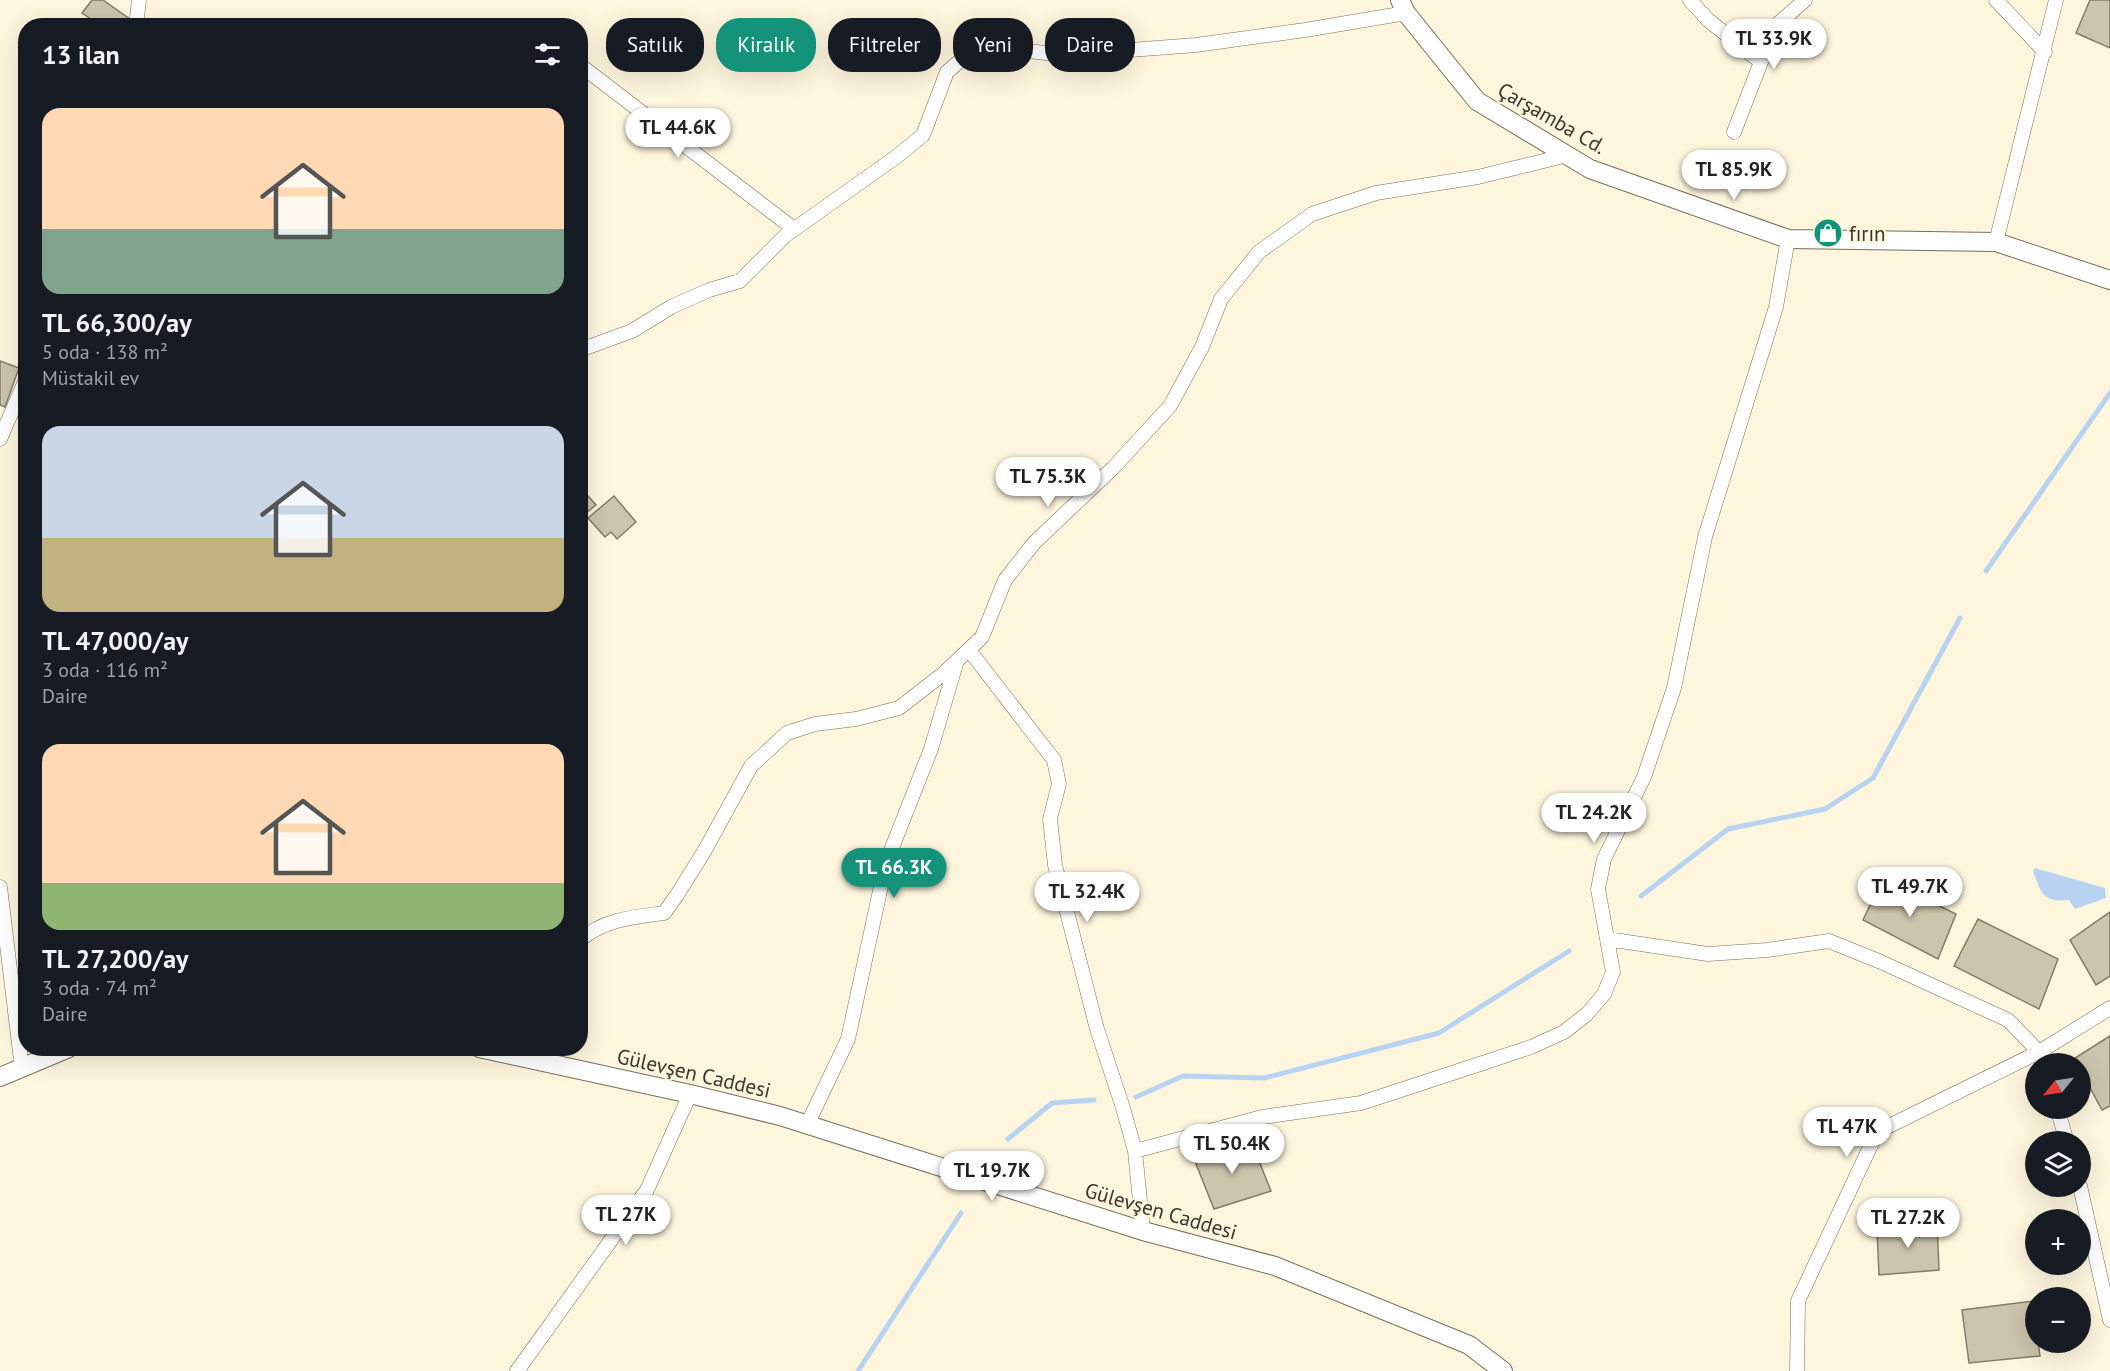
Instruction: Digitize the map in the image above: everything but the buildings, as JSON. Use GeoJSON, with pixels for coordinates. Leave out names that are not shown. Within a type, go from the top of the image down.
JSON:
{"type":"FeatureCollection","features":[{"type":"Feature","properties":{"kind":"street"},"geometry":{"type":"LineString","coordinates":[[137,18],[139,0]]}},
{"type":"Feature","properties":{"kind":"street"},"geometry":{"type":"LineString","coordinates":[[1690,0],[1708,21],[1761,62]]}},
{"type":"Feature","properties":{"kind":"street"},"geometry":{"type":"LineString","coordinates":[[1734,132],[1761,62],[1780,22],[1805,0]]}},
{"type":"Feature","properties":{"kind":"street"},"geometry":{"type":"LineString","coordinates":[[1996,0],[2045,52]]}},
{"type":"Feature","properties":{"kind":"street"},"geometry":{"type":"LineString","coordinates":[[1996,242],[2045,52],[2056,0]]}},
{"type":"Feature","properties":{"kind":"street"},"geometry":{"type":"LineString","coordinates":[[588,347],[632,331],[671,307],[709,290],[740,280],[794,229],[896,157],[923,135],[947,72],[970,52],[999,48],[1064,55],[1196,45],[1305,30],[1403,7]]}},
{"type":"Feature","properties":{"kind":"street","name":"Çarşamba Cd."},"geometry":{"type":"LineString","coordinates":[[1403,7],[1477,101],[1590,169],[1788,239],[1996,242],[2110,280]]}},
{"type":"Feature","properties":{"kind":"street"},"geometry":{"type":"LineString","coordinates":[[588,71],[794,229]]}},
{"type":"Feature","properties":{"kind":"street"},"geometry":{"type":"LineString","coordinates":[[588,933],[615,920],[664,913],[705,850],[751,766],[787,733],[815,724],[856,719],[899,708],[956,662],[982,637],[1005,580],[1034,543],[1113,468],[1170,406],[1202,346],[1221,299],[1259,252],[1312,214],[1376,193],[1478,177],[1568,155]]}},
{"type":"Feature","properties":{"kind":"street"},"geometry":{"type":"LineString","coordinates":[[1135,1151],[1262,1117],[1361,1103],[1497,1059],[1564,1032],[1587,1014],[1604,994],[1613,972],[1599,890],[1604,859],[1644,777],[1674,688],[1705,537],[1776,307],[1788,239]]}},
{"type":"Feature","properties":{"kind":"street"},"geometry":{"type":"LineString","coordinates":[[0,440],[18,398]]}},
{"type":"Feature","properties":{"kind":"street"},"geometry":{"type":"LineString","coordinates":[[969,650],[1054,760],[1059,784],[1050,819],[1055,866],[1097,1029],[1135,1151],[1143,1231]]}},
{"type":"Feature","properties":{"kind":"street"},"geometry":{"type":"LineString","coordinates":[[807,1125],[848,1039],[886,863],[931,749],[956,662]]}},
{"type":"Feature","properties":{"kind":"street"},"geometry":{"type":"LineString","coordinates":[[0,887],[18,1039]]}},
{"type":"Feature","properties":{"kind":"street"},"geometry":{"type":"LineString","coordinates":[[1607,939],[1708,954],[1767,950],[1829,941],[2008,1020],[2037,1053]]}},
{"type":"Feature","properties":{"kind":"street"},"geometry":{"type":"LineString","coordinates":[[2048,1053],[2110,1008]]}},
{"type":"Feature","properties":{"kind":"street"},"geometry":{"type":"LineString","coordinates":[[20,1056],[22,1069]]}},
{"type":"Feature","properties":{"kind":"street"},"geometry":{"type":"LineString","coordinates":[[0,1077],[51,1056]]}},
{"type":"Feature","properties":{"kind":"street","name":"Gülevşen Caddesi"},"geometry":{"type":"LineString","coordinates":[[516,1056],[780,1116],[1143,1231],[1275,1266],[1469,1345],[1503,1371]]}},
{"type":"Feature","properties":{"kind":"street"},"geometry":{"type":"LineString","coordinates":[[1797,1371],[1798,1301],[1877,1131],[2025,1065]]}},
{"type":"Feature","properties":{"kind":"street"},"geometry":{"type":"LineString","coordinates":[[517,1371],[647,1190],[690,1094]]}},
{"type":"Feature","properties":{"kind":"street"},"geometry":{"type":"LineString","coordinates":[[2082,1197],[2110,1320]]}},
{"type":"Feature","properties":{"kind":"water"},"geometry":{"type":"Polygon","coordinates":[[[2035,868],[2105,888],[2106,898],[2075,909],[2069,900],[2060,901],[2048,898],[2038,885],[2033,871],[2035,868]]]}},
{"type":"Feature","properties":{"kind":"waterway"},"geometry":{"type":"LineString","coordinates":[[1986,571],[2110,393]]}},
{"type":"Feature","properties":{"kind":"waterway"},"geometry":{"type":"LineString","coordinates":[[1641,896],[1728,829],[1825,809],[1873,778],[1960,618]]}},
{"type":"Feature","properties":{"kind":"waterway"},"geometry":{"type":"LineString","coordinates":[[1136,1097],[1183,1076],[1264,1078],[1439,1033],[1569,951]]}},
{"type":"Feature","properties":{"kind":"waterway"},"geometry":{"type":"LineString","coordinates":[[1008,1139],[1052,1103],[1094,1100]]}},
{"type":"Feature","properties":{"kind":"waterway"},"geometry":{"type":"LineString","coordinates":[[858,1371],[961,1213]]}},
{"type":"Feature","properties":{"kind":"place","name":"fırın"},"geometry":{"type":"Point","coordinates":[1828,233]}}]}
